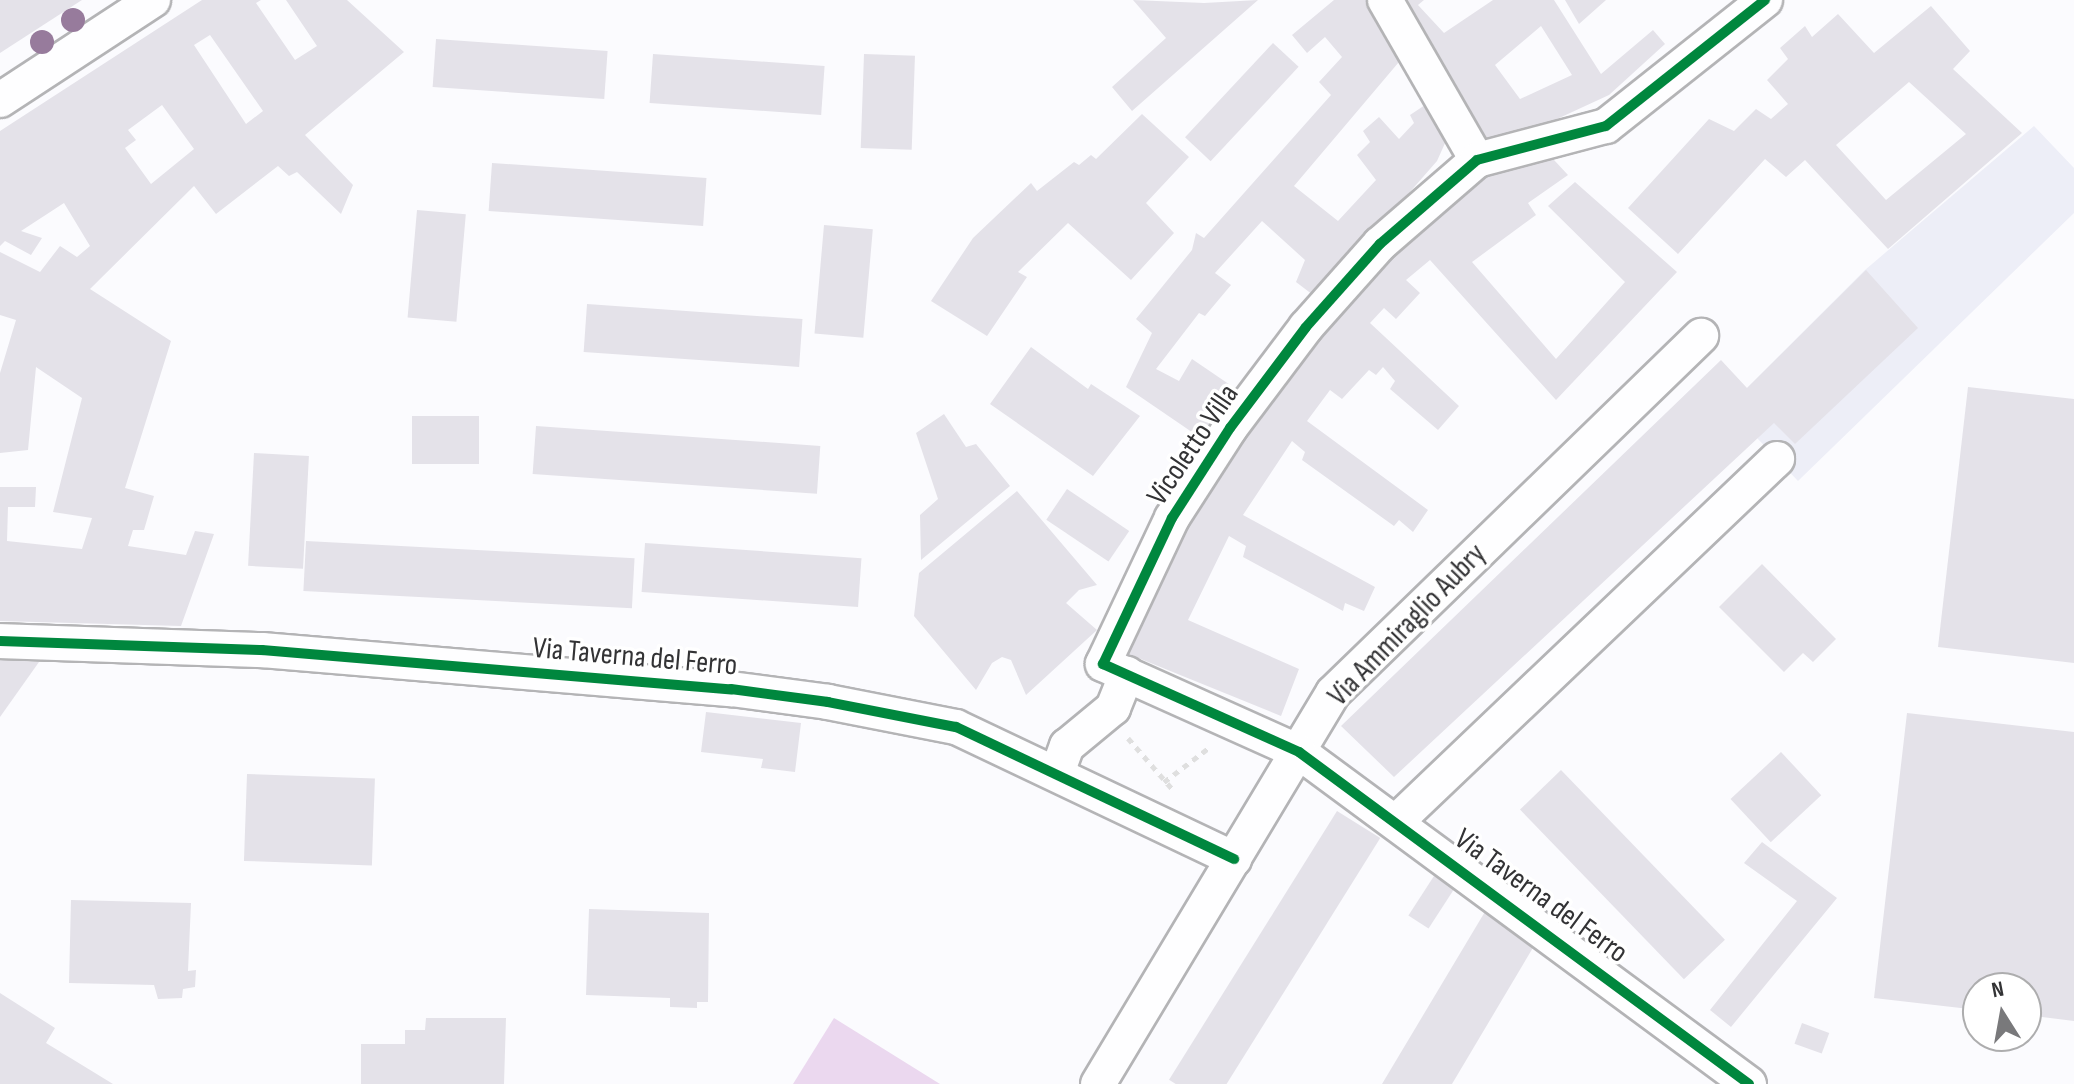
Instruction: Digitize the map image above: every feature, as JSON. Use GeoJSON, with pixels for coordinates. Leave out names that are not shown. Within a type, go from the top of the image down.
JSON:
{"type":"FeatureCollection","features":[{"type":"Feature","properties":{"kind":"street"},"geometry":{"type":"LineString","coordinates":[[0,100],[153,0]]}},
{"type":"Feature","properties":{"kind":"street"},"geometry":{"type":"LineString","coordinates":[[1385,0],[1477,160],[1606,126],[1765,0]]}},
{"type":"Feature","properties":{"kind":"street","name":"Vicoletto Villa"},"geometry":{"type":"LineString","coordinates":[[1299,752],[1103,664],[1172,518],[1230,428],[1306,327],[1380,244],[1477,160]]}},
{"type":"Feature","properties":{"kind":"street","name":"Via Ammiraglio Aubry"},"geometry":{"type":"LineString","coordinates":[[1098,1084],[1333,693],[1701,336]]}},
{"type":"Feature","properties":{"kind":"street"},"geometry":{"type":"LineString","coordinates":[[1397,821],[1777,459]]}},
{"type":"Feature","properties":{"kind":"street","name":"Via Taverna del Ferro"},"geometry":{"type":"LineString","coordinates":[[0,641],[262,650],[731,689],[956,727],[1234,859]]}},
{"type":"Feature","properties":{"kind":"street"},"geometry":{"type":"LineString","coordinates":[[1057,773],[1067,746],[1106,713],[1127,674]]}},
{"type":"Feature","properties":{"kind":"street","name":"Via Taverna del Ferro"},"geometry":{"type":"LineString","coordinates":[[1299,752],[1397,821],[1749,1084]]}},
{"type":"Feature","properties":{"kind":"path"},"geometry":{"type":"LineString","coordinates":[[1106,713],[1182,803]]}},
{"type":"Feature","properties":{"kind":"path"},"geometry":{"type":"LineString","coordinates":[[1155,789],[1215,743]]}},
{"type":"Feature","properties":{"kind":"shaded area"},"geometry":{"type":"Polygon","coordinates":[[[2034,126],[2074,168],[2074,213],[1798,481],[1757,438],[1773,423],[1747,388],[1865,270],[2034,126]]]}},
{"type":"Feature","properties":{"kind":"shaded area"},"geometry":{"type":"Polygon","coordinates":[[[834,1018],[940,1084],[793,1084],[834,1018]]]}},
{"type":"Feature","properties":{"kind":"building"},"geometry":{"type":"Polygon","coordinates":[[[0,0],[82,0],[0,53],[0,0]]]}},
{"type":"Feature","properties":{"kind":"building"},"geometry":{"type":"Polygon","coordinates":[[[202,0],[261,0],[256,3],[295,60],[317,46],[286,0],[347,0],[404,52],[305,135],[353,185],[341,214],[297,172],[289,176],[278,166],[216,214],[194,186],[90,289],[171,341],[125,488],[154,496],[144,530],[133,530],[128,546],[186,555],[195,531],[214,534],[181,626],[0,621],[0,487],[36,487],[35,507],[8,507],[7,541],[82,549],[92,518],[53,512],[82,398],[36,367],[28,450],[0,453],[0,373],[16,320],[0,315],[0,252],[40,272],[60,246],[77,257],[90,246],[64,203],[21,231],[42,238],[31,255],[5,241],[0,246],[0,131],[202,0]],[[210,35],[194,45],[246,124],[263,111],[210,35]],[[162,105],[128,130],[136,140],[125,148],[151,184],[194,149],[162,105]]]}},
{"type":"Feature","properties":{"kind":"building"},"geometry":{"type":"Polygon","coordinates":[[[1133,0],[1204,3],[1258,0],[1132,111],[1112,87],[1166,38],[1133,0]]]}},
{"type":"Feature","properties":{"kind":"building"},"geometry":{"type":"Polygon","coordinates":[[[1334,0],[1368,0],[1404,56],[1294,186],[1338,221],[1376,180],[1357,155],[1370,142],[1363,131],[1379,117],[1399,139],[1414,123],[1410,115],[1431,101],[1450,132],[1437,161],[1317,298],[1296,282],[1305,260],[1262,221],[1215,273],[1231,285],[1205,316],[1199,313],[1156,369],[1179,381],[1192,359],[1239,391],[1205,441],[1126,387],[1152,333],[1136,319],[1192,250],[1196,233],[1204,238],[1331,95],[1319,82],[1342,57],[1325,37],[1307,53],[1292,35],[1334,0]]]}},
{"type":"Feature","properties":{"kind":"building"},"geometry":{"type":"Polygon","coordinates":[[[1395,0],[1424,0],[1418,5],[1444,33],[1493,0],[1554,0],[1601,74],[1653,30],[1665,44],[1609,95],[1492,149],[1395,0]],[[1541,26],[1495,65],[1520,99],[1572,75],[1541,26]]]}},
{"type":"Feature","properties":{"kind":"building"},"geometry":{"type":"Polygon","coordinates":[[[1565,0],[1606,0],[1579,24],[1565,0]]]}},
{"type":"Feature","properties":{"kind":"building"},"geometry":{"type":"Polygon","coordinates":[[[1931,6],[1970,51],[1953,69],[2022,133],[1888,249],[1805,160],[1786,177],[1765,159],[1678,254],[1628,208],[1709,119],[1734,131],[1756,109],[1771,119],[1788,104],[1767,80],[1788,59],[1780,48],[1805,26],[1812,37],[1838,14],[1874,53],[1931,6]],[[1909,82],[1836,145],[1886,200],[1966,134],[1909,82]]]}},
{"type":"Feature","properties":{"kind":"building"},"geometry":{"type":"Polygon","coordinates":[[[436,39],[608,51],[604,99],[433,87],[436,39]]]}},
{"type":"Feature","properties":{"kind":"building"},"geometry":{"type":"Polygon","coordinates":[[[1273,43],[1299,67],[1211,161],[1185,137],[1273,43]]]}},
{"type":"Feature","properties":{"kind":"building"},"geometry":{"type":"Polygon","coordinates":[[[653,54],[825,66],[821,115],[650,103],[653,54]]]}},
{"type":"Feature","properties":{"kind":"building"},"geometry":{"type":"Polygon","coordinates":[[[864,54],[915,56],[912,150],[861,148],[864,54]]]}},
{"type":"Feature","properties":{"kind":"building"},"geometry":{"type":"Polygon","coordinates":[[[1142,114],[1189,157],[1146,203],[1174,233],[1131,280],[1068,223],[1018,272],[1027,277],[987,336],[931,301],[973,238],[1031,183],[1037,191],[1074,162],[1079,165],[1091,155],[1096,159],[1142,114]]]}},
{"type":"Feature","properties":{"kind":"building"},"geometry":{"type":"Polygon","coordinates":[[[1541,146],[1568,175],[1528,203],[1536,215],[1472,262],[1556,359],[1625,282],[1548,206],[1575,182],[1677,272],[1556,400],[1430,260],[1406,280],[1420,293],[1396,319],[1384,308],[1370,323],[1459,406],[1438,430],[1390,389],[1395,381],[1383,367],[1376,375],[1369,370],[1342,399],[1330,390],[1307,421],[1428,510],[1413,532],[1399,520],[1394,526],[1302,460],[1305,452],[1292,441],[1243,515],[1375,587],[1364,611],[1345,603],[1343,611],[1243,557],[1246,546],[1229,536],[1188,620],[1299,669],[1281,716],[1121,651],[1216,458],[1404,232],[1461,188],[1541,146]]]}},
{"type":"Feature","properties":{"kind":"building"},"geometry":{"type":"Polygon","coordinates":[[[492,163],[706,178],[703,226],[489,211],[492,163]]]}},
{"type":"Feature","properties":{"kind":"building"},"geometry":{"type":"Polygon","coordinates":[[[417,210],[466,214],[456,322],[408,318],[417,210]]]}},
{"type":"Feature","properties":{"kind":"building"},"geometry":{"type":"Polygon","coordinates":[[[824,225],[873,229],[863,338],[815,334],[824,225]]]}},
{"type":"Feature","properties":{"kind":"building"},"geometry":{"type":"Polygon","coordinates":[[[1866,270],[1918,328],[1795,444],[1774,423],[1394,777],[1341,726],[1721,360],[1747,388],[1866,270]]]}},
{"type":"Feature","properties":{"kind":"building"},"geometry":{"type":"Polygon","coordinates":[[[587,304],[802,319],[799,367],[584,352],[587,304]]]}},
{"type":"Feature","properties":{"kind":"building"},"geometry":{"type":"Polygon","coordinates":[[[1031,347],[1088,389],[1091,384],[1140,416],[1093,476],[990,404],[1031,347]]]}},
{"type":"Feature","properties":{"kind":"building"},"geometry":{"type":"Polygon","coordinates":[[[1968,387],[2074,399],[2074,663],[1938,647],[1968,387]]]}},
{"type":"Feature","properties":{"kind":"building"},"geometry":{"type":"Polygon","coordinates":[[[944,414],[966,447],[976,444],[1010,486],[921,560],[920,515],[938,499],[916,433],[944,414]]]}},
{"type":"Feature","properties":{"kind":"building"},"geometry":{"type":"Polygon","coordinates":[[[412,416],[479,416],[479,464],[412,464],[412,416]]]}},
{"type":"Feature","properties":{"kind":"building"},"geometry":{"type":"Polygon","coordinates":[[[536,426],[820,446],[817,494],[533,474],[536,426]]]}},
{"type":"Feature","properties":{"kind":"building"},"geometry":{"type":"Polygon","coordinates":[[[254,453],[309,456],[303,569],[248,566],[254,453]]]}},
{"type":"Feature","properties":{"kind":"building"},"geometry":{"type":"Polygon","coordinates":[[[1067,489],[1129,531],[1108,562],[1046,520],[1067,489]]]}},
{"type":"Feature","properties":{"kind":"building"},"geometry":{"type":"Polygon","coordinates":[[[1017,491],[1097,585],[1079,590],[1066,603],[1097,630],[1026,695],[1011,660],[1002,657],[992,663],[976,690],[914,616],[919,573],[1017,491]]]}},
{"type":"Feature","properties":{"kind":"building"},"geometry":{"type":"Polygon","coordinates":[[[306,541],[635,558],[632,608],[303,591],[306,541]]]}},
{"type":"Feature","properties":{"kind":"building"},"geometry":{"type":"Polygon","coordinates":[[[645,543],[861,558],[858,607],[642,592],[645,543]]]}},
{"type":"Feature","properties":{"kind":"building"},"geometry":{"type":"Polygon","coordinates":[[[1762,564],[1836,639],[1813,662],[1803,653],[1784,672],[1719,607],[1762,564]]]}},
{"type":"Feature","properties":{"kind":"building"},"geometry":{"type":"Polygon","coordinates":[[[0,659],[39,662],[0,717],[0,659]]]}},
{"type":"Feature","properties":{"kind":"building"},"geometry":{"type":"Polygon","coordinates":[[[706,712],[801,723],[795,772],[761,768],[763,759],[701,752],[706,712]]]}},
{"type":"Feature","properties":{"kind":"building"},"geometry":{"type":"Polygon","coordinates":[[[1907,713],[2074,732],[2074,1021],[2042,1017],[2042,972],[1962,972],[1962,1008],[1874,998],[1907,713]]]}},
{"type":"Feature","properties":{"kind":"building"},"geometry":{"type":"Polygon","coordinates":[[[1781,752],[1821,795],[1771,842],[1731,799],[1781,752]]]}},
{"type":"Feature","properties":{"kind":"building"},"geometry":{"type":"Polygon","coordinates":[[[1561,770],[1725,940],[1684,979],[1520,810],[1561,770]]]}},
{"type":"Feature","properties":{"kind":"building"},"geometry":{"type":"Polygon","coordinates":[[[247,774],[375,778],[372,865],[244,861],[247,774]]]}},
{"type":"Feature","properties":{"kind":"building"},"geometry":{"type":"Polygon","coordinates":[[[1337,811],[1380,838],[1227,1084],[1176,1084],[1169,1080],[1337,811]]]}},
{"type":"Feature","properties":{"kind":"building"},"geometry":{"type":"Polygon","coordinates":[[[1762,842],[1837,898],[1731,1027],[1710,1010],[1797,901],[1744,863],[1762,842]]]}},
{"type":"Feature","properties":{"kind":"building"},"geometry":{"type":"Polygon","coordinates":[[[1434,876],[1454,889],[1429,928],[1408,915],[1434,876]]]}},
{"type":"Feature","properties":{"kind":"building"},"geometry":{"type":"Polygon","coordinates":[[[71,900],[191,903],[188,971],[196,970],[195,987],[183,989],[182,998],[158,999],[154,985],[69,983],[71,900]]]}},
{"type":"Feature","properties":{"kind":"building"},"geometry":{"type":"Polygon","coordinates":[[[589,909],[709,913],[708,1002],[697,1002],[697,1008],[670,1007],[670,998],[586,995],[589,909]]]}},
{"type":"Feature","properties":{"kind":"building"},"geometry":{"type":"Polygon","coordinates":[[[1486,910],[1537,941],[1452,1084],[1382,1084],[1486,910]]]}},
{"type":"Feature","properties":{"kind":"building"},"geometry":{"type":"Polygon","coordinates":[[[0,993],[55,1028],[46,1043],[113,1084],[0,1084],[0,993]]]}},
{"type":"Feature","properties":{"kind":"building"},"geometry":{"type":"Polygon","coordinates":[[[426,1018],[506,1018],[504,1084],[361,1084],[361,1044],[405,1044],[405,1030],[425,1030],[426,1018]]]}},
{"type":"Feature","properties":{"kind":"building"},"geometry":{"type":"Polygon","coordinates":[[[1802,1023],[1829,1033],[1822,1054],[1794,1044],[1802,1023]]]}},
{"type":"Feature","properties":{"kind":"cycle path"},"geometry":{"type":"LineString","coordinates":[[1749,1084],[1299,752],[1103,664],[1172,518],[1230,428],[1306,327],[1380,244],[1477,160],[1606,126],[1765,0]]}},
{"type":"Feature","properties":{"kind":"cycle path"},"geometry":{"type":"LineString","coordinates":[[0,641],[262,650],[731,689],[828,702],[956,727],[1234,859]]}}]}
